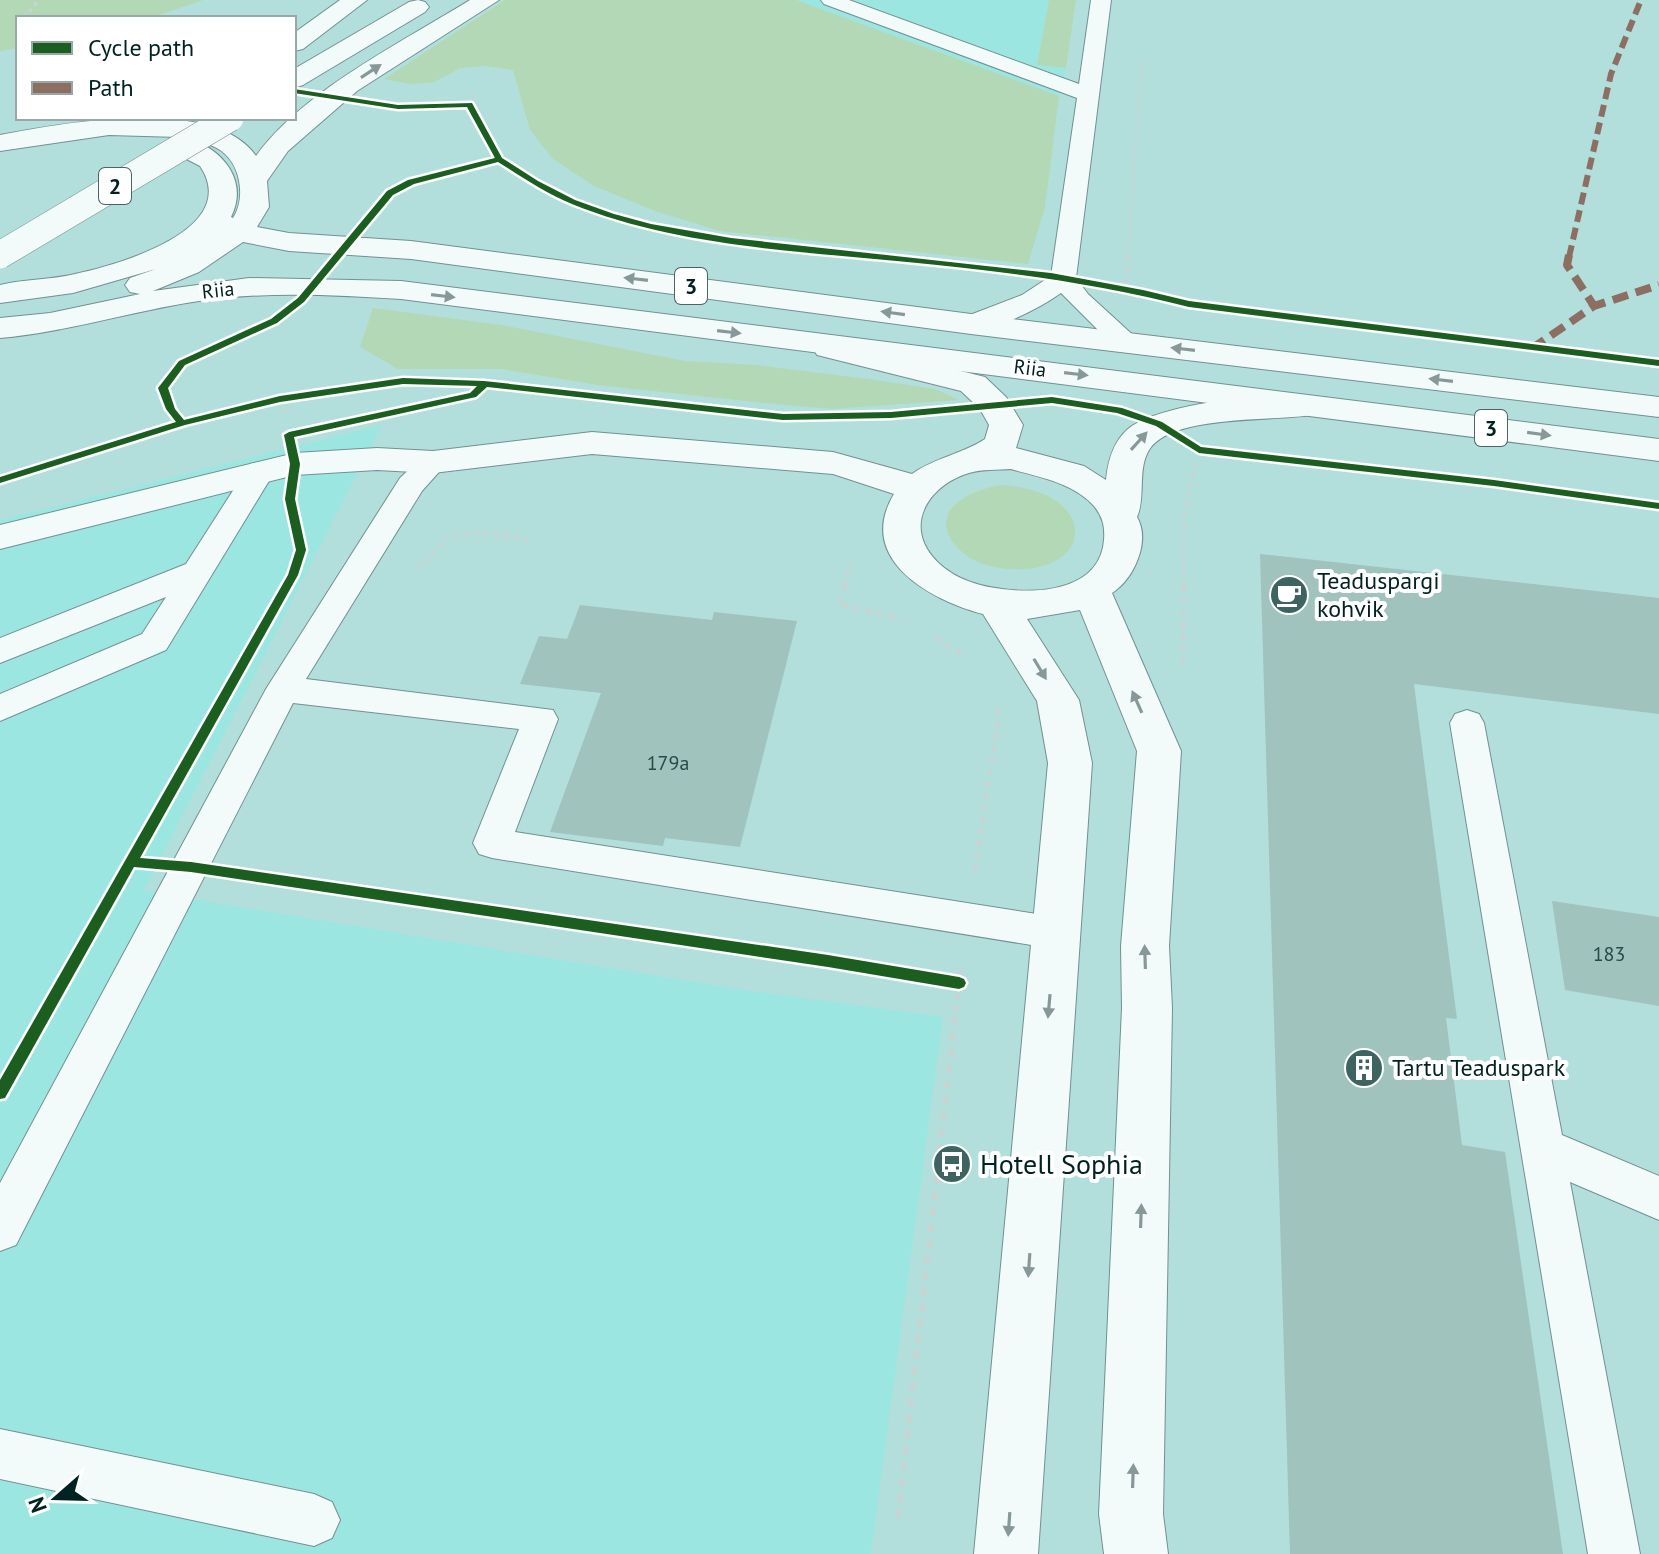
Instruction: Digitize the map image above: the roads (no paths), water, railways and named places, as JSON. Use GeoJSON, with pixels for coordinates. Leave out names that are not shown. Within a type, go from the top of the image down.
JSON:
{"type":"FeatureCollection","features":[{"type":"Feature","properties":{"kind":"main road"},"geometry":{"type":"LineString","coordinates":[[294,16],[324,0]]}},
{"type":"Feature","properties":{"kind":"main road"},"geometry":{"type":"LineString","coordinates":[[296,27],[340,0]]}},
{"type":"Feature","properties":{"kind":"main road"},"geometry":{"type":"LineString","coordinates":[[296,43],[355,0]]}},
{"type":"Feature","properties":{"kind":"main road"},"geometry":{"type":"LineString","coordinates":[[296,79],[430,0]]}},
{"type":"Feature","properties":{"kind":"main road"},"geometry":{"type":"LineString","coordinates":[[0,328],[155,281],[201,259],[240,210],[278,145],[348,86],[487,0]]}},
{"type":"Feature","properties":{"kind":"main road","name":"2"},"geometry":{"type":"LineString","coordinates":[[0,255],[227,120]]}},
{"type":"Feature","properties":{"kind":"main road"},"geometry":{"type":"LineString","coordinates":[[169,127],[217,166],[221,178],[222,204],[240,210]]}},
{"type":"Feature","properties":{"kind":"main road"},"geometry":{"type":"LineString","coordinates":[[0,143],[77,130],[169,127],[220,138],[234,146],[244,158],[240,210]]}},
{"type":"Feature","properties":{"kind":"main road"},"geometry":{"type":"LineString","coordinates":[[77,130],[113,138],[132,153],[169,127]]}},
{"type":"Feature","properties":{"kind":"main road"},"geometry":{"type":"LineString","coordinates":[[0,158],[113,138]]}},
{"type":"Feature","properties":{"kind":"main road"},"geometry":{"type":"LineString","coordinates":[[0,294],[71,284],[116,273],[153,259],[240,210]]}},
{"type":"Feature","properties":{"kind":"main road","name":"Riia"},"geometry":{"type":"LineString","coordinates":[[240,210],[319,245],[411,250],[971,324],[1659,407]]}},
{"type":"Feature","properties":{"kind":"main road","name":"Riia"},"geometry":{"type":"LineString","coordinates":[[155,281],[234,270],[286,270],[346,277],[401,290]]}},
{"type":"Feature","properties":{"kind":"main road","name":"Riia"},"geometry":{"type":"LineString","coordinates":[[37,317],[216,290],[290,287],[401,290],[1659,450]]}},
{"type":"Feature","properties":{"kind":"main road"},"geometry":{"type":"LineString","coordinates":[[0,307],[37,317]]}},
{"type":"Feature","properties":{"kind":"main road"},"geometry":{"type":"LineString","coordinates":[[0,321],[37,317]]}},
{"type":"Feature","properties":{"kind":"main road"},"geometry":{"type":"LineString","coordinates":[[0,350],[37,317]]}},
{"type":"Feature","properties":{"kind":"main road"},"geometry":{"type":"LineString","coordinates":[[804,342],[973,384],[994,404],[1006,425],[1001,444],[977,460]]}},
{"type":"Feature","properties":{"kind":"main road"},"geometry":{"type":"LineString","coordinates":[[1121,514],[1104,492],[1068,471],[1046,463],[1012,458],[977,460],[942,471],[915,489],[902,510],[900,533],[910,557],[930,578],[960,594],[997,604],[1031,606],[1053,603],[1091,590],[1112,574],[1124,555],[1126,535],[1121,514],[1130,450],[1147,431],[1159,424],[1212,414],[1255,408],[1323,406]]}},
{"type":"Feature","properties":{"kind":"main road"},"geometry":{"type":"LineString","coordinates":[[0,537],[295,464],[377,459],[433,462],[592,443],[833,463],[887,477],[915,489]]}},
{"type":"Feature","properties":{"kind":"main road"},"geometry":{"type":"LineString","coordinates":[[1091,590],[1159,751],[1145,946],[1147,1008],[1131,1514],[1136,1554]]}},
{"type":"Feature","properties":{"kind":"main road"},"geometry":{"type":"LineString","coordinates":[[997,604],[1058,700],[1070,763],[1006,1554]]}},
{"type":"Feature","properties":{"kind":"lane"},"geometry":{"type":"LineString","coordinates":[[831,0],[1089,95]]}},
{"type":"Feature","properties":{"kind":"lane"},"geometry":{"type":"LineString","coordinates":[[971,324],[1033,302],[1050,292],[1063,278],[1101,0]]}},
{"type":"Feature","properties":{"kind":"lane"},"geometry":{"type":"LineString","coordinates":[[1063,278],[1079,299],[1126,343]]}},
{"type":"Feature","properties":{"kind":"lane"},"geometry":{"type":"LineString","coordinates":[[0,1229],[283,689],[411,485],[433,462]]}},
{"type":"Feature","properties":{"kind":"lane"},"geometry":{"type":"LineString","coordinates":[[0,708],[154,642],[260,471]]}},
{"type":"Feature","properties":{"kind":"lane"},"geometry":{"type":"LineString","coordinates":[[0,651],[197,572]]}},
{"type":"Feature","properties":{"kind":"lane"},"geometry":{"type":"LineString","coordinates":[[283,689],[541,719],[492,843],[1056,933]]}},
{"type":"Feature","properties":{"kind":"lane"},"geometry":{"type":"LineString","coordinates":[[1467,723],[1614,1554]]}},
{"type":"Feature","properties":{"kind":"lane"},"geometry":{"type":"LineString","coordinates":[[1542,1148],[1659,1198]]}},
{"type":"Feature","properties":{"kind":"lane"},"geometry":{"type":"LineString","coordinates":[[0,1454],[314,1520]]}},
{"type":"Feature","properties":{"kind":"place","name":"Teaduspargi kohvik"},"geometry":{"type":"Point","coordinates":[1289,595]}},
{"type":"Feature","properties":{"kind":"place","name":"Tartu Teaduspark"},"geometry":{"type":"Point","coordinates":[1364,1068]}},
{"type":"Feature","properties":{"kind":"place","name":"Hotell Sophia"},"geometry":{"type":"Point","coordinates":[952,1164]}}]}
